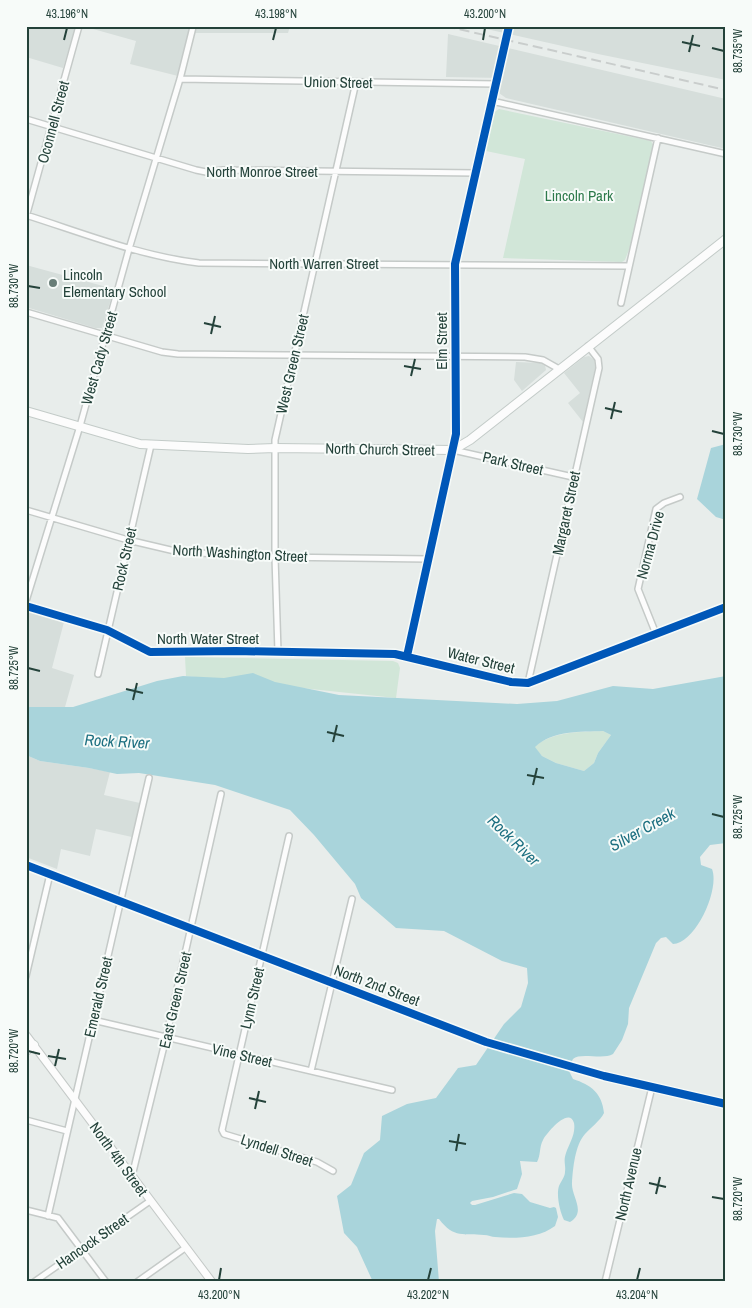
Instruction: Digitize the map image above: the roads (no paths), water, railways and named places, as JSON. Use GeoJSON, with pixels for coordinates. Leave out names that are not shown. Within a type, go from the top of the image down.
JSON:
{"type":"FeatureCollection","features":[{"type":"Feature","properties":{"kind":"main road","name":"North Church Street"},"geometry":{"type":"LineString","coordinates":[[26,411],[131,442],[151,445],[248,449],[453,450],[470,440],[726,239]]}},
{"type":"Feature","properties":{"kind":"main road"},"geometry":{"type":"LineString","coordinates":[[26,1051],[34,1045]]}},
{"type":"Feature","properties":{"kind":"street","name":"Oconnell Street"},"geometry":{"type":"LineString","coordinates":[[26,216],[79,26]]}},
{"type":"Feature","properties":{"kind":"street","name":"Elm Street"},"geometry":{"type":"LineString","coordinates":[[406,656],[456,434],[454,357],[455,264],[509,26]]}},
{"type":"Feature","properties":{"kind":"street","name":"West Cady Street"},"geometry":{"type":"LineString","coordinates":[[26,601],[80,426],[129,249],[180,79],[193,27]]}},
{"type":"Feature","properties":{"kind":"street","name":"Union Street"},"geometry":{"type":"LineString","coordinates":[[180,79],[496,84]]}},
{"type":"Feature","properties":{"kind":"street","name":"West Green Street"},"geometry":{"type":"LineString","coordinates":[[278,652],[275,557],[275,448],[356,82]]}},
{"type":"Feature","properties":{"kind":"street"},"geometry":{"type":"LineString","coordinates":[[492,101],[726,154]]}},
{"type":"Feature","properties":{"kind":"street","name":"North Monroe Street"},"geometry":{"type":"LineString","coordinates":[[26,118],[156,159],[206,172],[223,170],[476,173]]}},
{"type":"Feature","properties":{"kind":"street"},"geometry":{"type":"LineString","coordinates":[[621,303],[658,138]]}},
{"type":"Feature","properties":{"kind":"street","name":"North Warren Street"},"geometry":{"type":"LineString","coordinates":[[26,216],[129,249],[172,260],[200,263],[629,266]]}},
{"type":"Feature","properties":{"kind":"street"},"geometry":{"type":"LineString","coordinates":[[26,312],[162,352],[533,357],[549,362],[559,369]]}},
{"type":"Feature","properties":{"kind":"street","name":"Margaret Street"},"geometry":{"type":"LineString","coordinates":[[528,683],[599,368],[598,359],[588,346]]}},
{"type":"Feature","properties":{"kind":"street","name":"Rock Street"},"geometry":{"type":"LineString","coordinates":[[98,674],[151,445]]}},
{"type":"Feature","properties":{"kind":"street","name":"Park Street"},"geometry":{"type":"LineString","coordinates":[[453,450],[489,456],[574,477]]}},
{"type":"Feature","properties":{"kind":"street","name":"Norma Drive"},"geometry":{"type":"LineString","coordinates":[[656,634],[638,589],[656,509],[664,503],[680,497]]}},
{"type":"Feature","properties":{"kind":"street","name":"North Washington Street"},"geometry":{"type":"LineString","coordinates":[[26,510],[128,540],[179,552],[275,557],[429,559]]}},
{"type":"Feature","properties":{"kind":"street","name":"North Water Street"},"geometry":{"type":"LineString","coordinates":[[26,606],[108,630],[150,652],[278,652]]}},
{"type":"Feature","properties":{"kind":"street","name":"Water Street"},"geometry":{"type":"LineString","coordinates":[[278,652],[395,654],[511,682],[528,683],[726,608]]}},
{"type":"Feature","properties":{"kind":"street","name":"Emerald Street"},"geometry":{"type":"LineString","coordinates":[[48,1216],[149,778]]}},
{"type":"Feature","properties":{"kind":"street","name":"East Green Street"},"geometry":{"type":"LineString","coordinates":[[132,1176],[166,1038],[221,794]]}},
{"type":"Feature","properties":{"kind":"street","name":"Lynn Street"},"geometry":{"type":"LineString","coordinates":[[222,1130],[289,836]]}},
{"type":"Feature","properties":{"kind":"street","name":"North 2nd Street"},"geometry":{"type":"LineString","coordinates":[[26,865],[486,1042],[578,1068],[726,1104]]}},
{"type":"Feature","properties":{"kind":"street"},"geometry":{"type":"LineString","coordinates":[[26,976],[50,874]]}},
{"type":"Feature","properties":{"kind":"street"},"geometry":{"type":"LineString","coordinates":[[311,1071],[352,899]]}},
{"type":"Feature","properties":{"kind":"street","name":"Vine Street"},"geometry":{"type":"LineString","coordinates":[[93,1020],[392,1090]]}},
{"type":"Feature","properties":{"kind":"street","name":"North 4th Street"},"geometry":{"type":"LineString","coordinates":[[26,1035],[212,1282]]}},
{"type":"Feature","properties":{"kind":"street","name":"North Avenue"},"geometry":{"type":"LineString","coordinates":[[605,1282],[652,1087]]}},
{"type":"Feature","properties":{"kind":"street"},"geometry":{"type":"LineString","coordinates":[[26,1120],[67,1131]]}},
{"type":"Feature","properties":{"kind":"street","name":"Lyndell Street"},"geometry":{"type":"LineString","coordinates":[[222,1130],[224,1134],[317,1162],[333,1171]]}},
{"type":"Feature","properties":{"kind":"street","name":"Hancock Street"},"geometry":{"type":"LineString","coordinates":[[34,1282],[150,1201]]}},
{"type":"Feature","properties":{"kind":"street"},"geometry":{"type":"LineString","coordinates":[[26,1210],[58,1218],[106,1282]]}},
{"type":"Feature","properties":{"kind":"street"},"geometry":{"type":"LineString","coordinates":[[137,1282],[185,1248]]}},
{"type":"Feature","properties":{"kind":"water"},"geometry":{"type":"Polygon","coordinates":[[[726,444],[726,520],[716,517],[697,499],[711,448],[726,444]]]}},
{"type":"Feature","properties":{"kind":"water"},"geometry":{"type":"Polygon","coordinates":[[[253,673],[275,682],[339,695],[517,704],[557,701],[613,686],[653,689],[726,676],[726,843],[710,845],[700,857],[701,865],[712,869],[714,878],[713,889],[704,914],[690,935],[682,941],[673,944],[666,937],[661,938],[656,943],[629,1008],[628,1024],[622,1040],[613,1054],[609,1056],[581,1056],[573,1059],[569,1071],[573,1079],[590,1087],[598,1095],[604,1113],[587,1131],[577,1150],[572,1188],[578,1209],[575,1218],[570,1222],[564,1220],[558,1194],[559,1186],[565,1174],[565,1156],[574,1131],[574,1123],[571,1119],[567,1118],[558,1123],[545,1137],[537,1162],[520,1161],[522,1174],[517,1189],[470,1203],[475,1205],[514,1193],[522,1194],[530,1202],[556,1208],[558,1217],[555,1226],[534,1235],[519,1238],[503,1238],[460,1234],[450,1230],[437,1219],[435,1231],[439,1282],[373,1282],[357,1247],[344,1233],[337,1196],[351,1185],[364,1153],[380,1140],[382,1116],[407,1104],[436,1098],[458,1068],[476,1065],[504,1024],[521,1007],[528,983],[527,968],[502,961],[444,931],[396,928],[361,898],[355,884],[314,835],[290,810],[215,785],[139,773],[117,774],[40,761],[26,755],[26,707],[73,707],[157,681],[183,676],[224,678],[253,673]],[[603,731],[567,733],[550,737],[535,747],[542,756],[556,763],[584,771],[594,763],[598,753],[611,735],[603,731]]]}},
{"type":"Feature","properties":{"kind":"railway"},"geometry":{"type":"LineString","coordinates":[[445,26],[726,90]]}},
{"type":"Feature","properties":{"kind":"place","name":"Lincoln Elementary School"},"geometry":{"type":"Point","coordinates":[53,283]}},
{"type":"Feature","properties":{"kind":"park label","name":"Lincoln Park"},"geometry":{"type":"Point","coordinates":[579,195]}},
{"type":"Feature","properties":{"kind":"water label","name":"Rock River"},"geometry":{"type":"Point","coordinates":[117,741]}},
{"type":"Feature","properties":{"kind":"water label","name":"Silver Creek"},"geometry":{"type":"Point","coordinates":[642,829]}},
{"type":"Feature","properties":{"kind":"water label","name":"Rock River"},"geometry":{"type":"Point","coordinates":[514,840]}}]}
